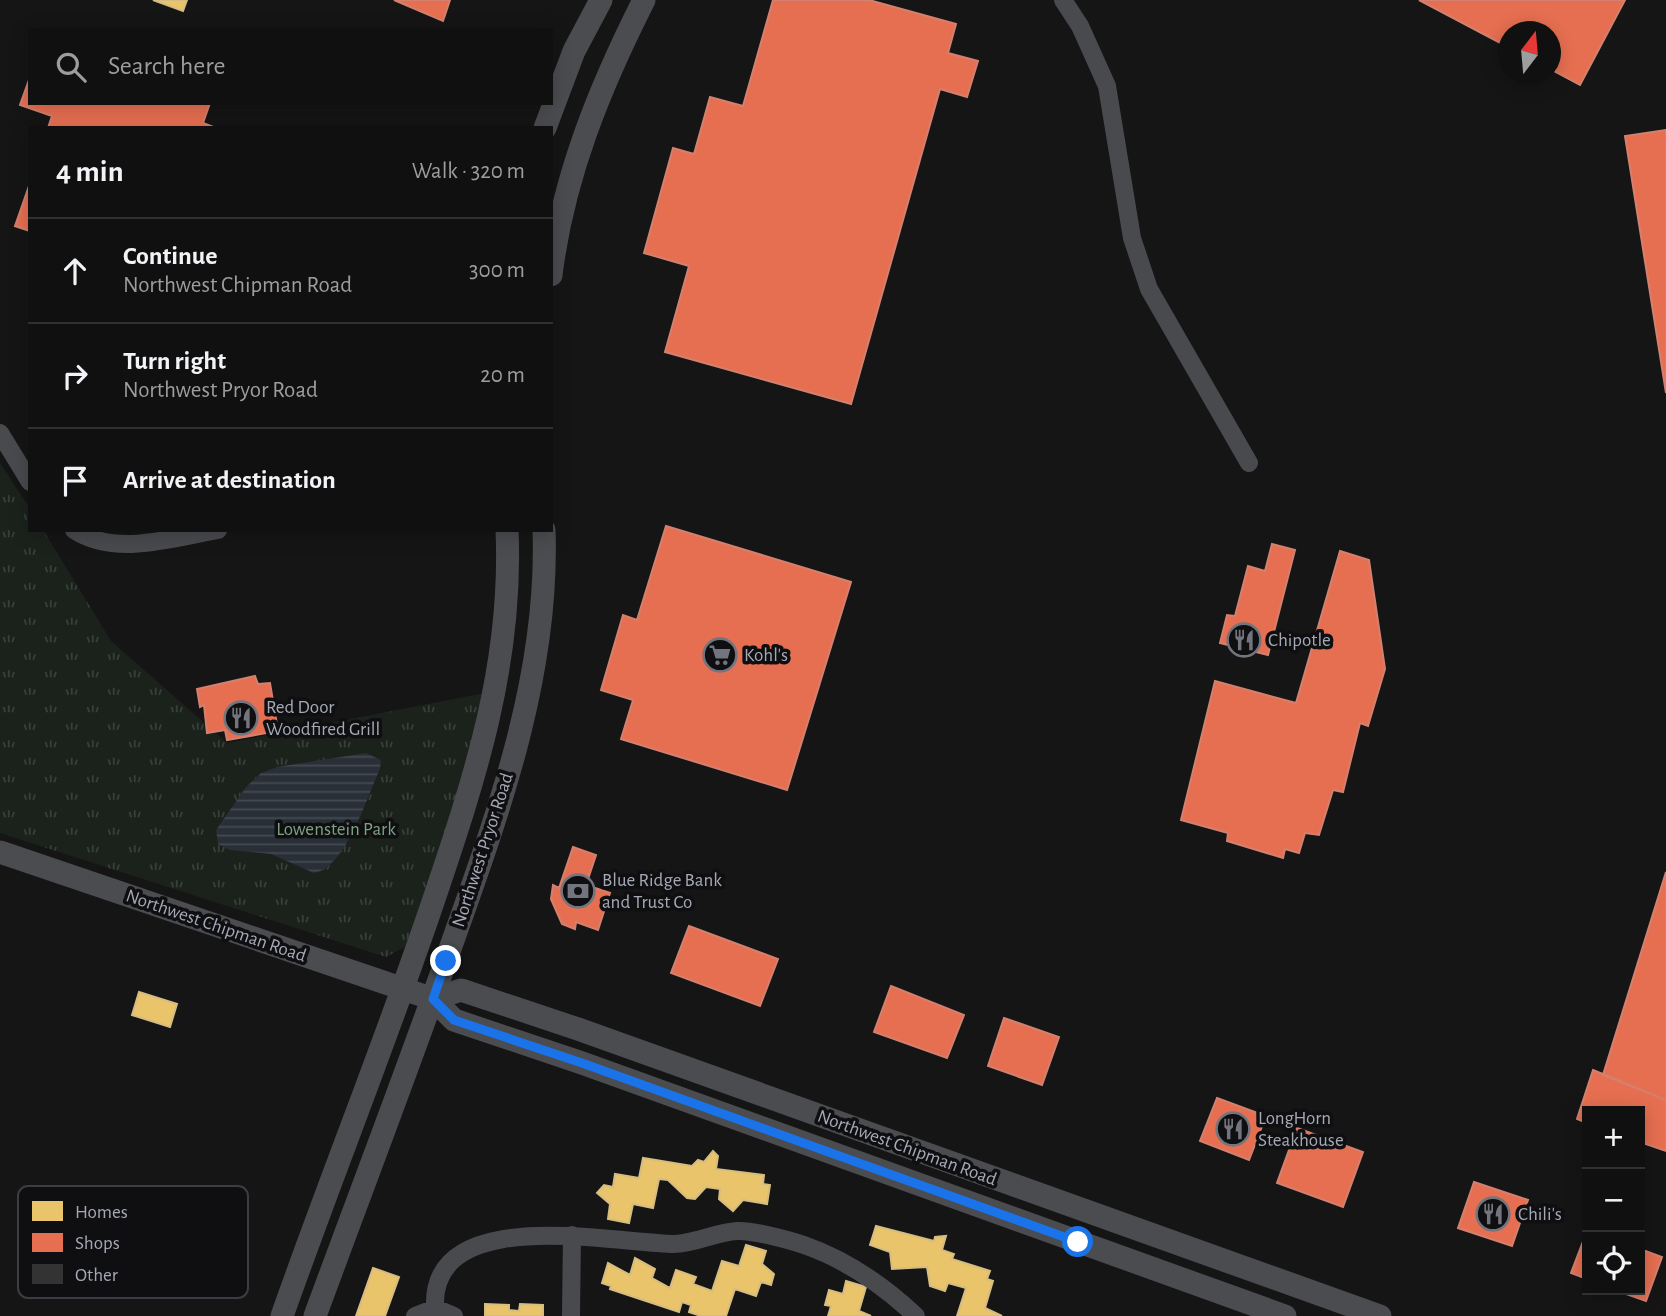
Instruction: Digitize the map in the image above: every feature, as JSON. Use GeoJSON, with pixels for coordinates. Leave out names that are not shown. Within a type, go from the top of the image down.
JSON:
{"type":"FeatureCollection","features":[{"type":"Feature","properties":{"kind":"main road"},"geometry":{"type":"LineString","coordinates":[[546,126],[574,51],[601,0]]}},
{"type":"Feature","properties":{"kind":"main road"},"geometry":{"type":"LineString","coordinates":[[553,265],[574,164],[608,71],[644,0]]}},
{"type":"Feature","properties":{"kind":"main road","name":"Northwest Pryor Road"},"geometry":{"type":"LineString","coordinates":[[282,1316],[404,989],[471,791],[488,728],[502,651],[509,577],[507,532]]}},
{"type":"Feature","properties":{"kind":"main road","name":"Northwest Pryor Road"},"geometry":{"type":"LineString","coordinates":[[314,1316],[433,999],[504,798],[527,705],[540,620],[545,561],[544,532]]}},
{"type":"Feature","properties":{"kind":"main road","name":"Northwest Chipman Road"},"geometry":{"type":"LineString","coordinates":[[0,852],[433,999],[454,1020],[727,1115],[1285,1316]]}},
{"type":"Feature","properties":{"kind":"main road","name":"Northwest Chipman Road"},"geometry":{"type":"LineString","coordinates":[[433,999],[461,990],[1380,1316]]}},
{"type":"Feature","properties":{"kind":"main road"},"geometry":{"type":"LineString","coordinates":[[727,1115],[755,1109],[768,1113],[796,1107]]}},
{"type":"Feature","properties":{"kind":"street"},"geometry":{"type":"LineString","coordinates":[[1063,0],[1080,26],[1107,86],[1132,239],[1149,289],[1249,463]]}},
{"type":"Feature","properties":{"kind":"street"},"geometry":{"type":"LineString","coordinates":[[0,433],[28,479]]}},
{"type":"Feature","properties":{"kind":"street"},"geometry":{"type":"LineString","coordinates":[[77,532],[88,539],[130,545],[206,532]]}},
{"type":"Feature","properties":{"kind":"street"},"geometry":{"type":"LineString","coordinates":[[435,1308],[434,1287],[448,1261],[489,1240],[572,1235],[679,1244],[738,1230],[804,1245],[865,1274],[915,1316]]}},
{"type":"Feature","properties":{"kind":"street"},"geometry":{"type":"LineString","coordinates":[[571,1316],[572,1235]]}},
{"type":"Feature","properties":{"kind":"street"},"geometry":{"type":"LineString","coordinates":[[415,1316],[435,1308],[454,1316]]}},
{"type":"Feature","properties":{"kind":"green space","name":"Lowenstein Park"},"geometry":{"type":"Polygon","coordinates":[[[0,463],[28,506],[28,532],[44,532],[111,641],[227,743],[485,693],[473,748],[410,944],[386,957],[0,833],[0,463]]]}},
{"type":"Feature","properties":{"kind":"shaded area"},"geometry":{"type":"Polygon","coordinates":[[[366,753],[381,760],[380,769],[346,845],[325,868],[314,873],[271,854],[230,850],[218,844],[216,830],[246,787],[261,773],[277,767],[366,753]]]}},
{"type":"Feature","properties":{"kind":"building: Homes"},"geometry":{"type":"Polygon","coordinates":[[[153,0],[187,0],[183,11],[153,0]]]}},
{"type":"Feature","properties":{"kind":"building: Homes"},"geometry":{"type":"Polygon","coordinates":[[[139,992],[177,1004],[170,1027],[132,1015],[139,992]]]}},
{"type":"Feature","properties":{"kind":"building: Homes"},"geometry":{"type":"Polygon","coordinates":[[[713,1151],[718,1156],[716,1169],[764,1175],[763,1184],[770,1185],[767,1204],[743,1200],[733,1211],[719,1199],[720,1189],[706,1187],[695,1199],[687,1198],[668,1180],[659,1179],[653,1208],[633,1204],[629,1223],[608,1219],[610,1204],[597,1193],[604,1185],[613,1187],[615,1174],[639,1178],[643,1158],[692,1166],[698,1160],[704,1162],[713,1151]]]}},
{"type":"Feature","properties":{"kind":"building: Homes"},"geometry":{"type":"Polygon","coordinates":[[[876,1226],[934,1241],[935,1237],[946,1236],[942,1250],[954,1254],[952,1259],[990,1271],[987,1279],[993,1281],[985,1308],[1002,1316],[957,1316],[966,1288],[948,1283],[945,1291],[930,1286],[927,1267],[892,1269],[890,1252],[870,1245],[876,1226]]]}},
{"type":"Feature","properties":{"kind":"building: Homes"},"geometry":{"type":"Polygon","coordinates":[[[746,1245],[766,1251],[762,1264],[774,1274],[771,1285],[761,1282],[756,1296],[735,1289],[726,1316],[701,1316],[689,1312],[691,1305],[682,1302],[679,1312],[610,1289],[611,1286],[602,1283],[608,1263],[630,1275],[635,1258],[655,1269],[652,1278],[670,1288],[676,1270],[696,1277],[693,1284],[712,1291],[722,1261],[739,1266],[746,1245]]]}},
{"type":"Feature","properties":{"kind":"building: Homes"},"geometry":{"type":"Polygon","coordinates":[[[373,1268],[399,1277],[385,1316],[356,1316],[373,1268]]]}},
{"type":"Feature","properties":{"kind":"building: Homes"},"geometry":{"type":"Polygon","coordinates":[[[846,1281],[866,1287],[859,1311],[871,1316],[828,1316],[831,1306],[825,1305],[829,1290],[843,1294],[846,1281]]]}},
{"type":"Feature","properties":{"kind":"building: Homes"},"geometry":{"type":"Polygon","coordinates":[[[485,1304],[509,1305],[509,1310],[519,1311],[520,1304],[543,1305],[543,1316],[485,1316],[485,1304]]]}},
{"type":"Feature","properties":{"kind":"building: Shops"},"geometry":{"type":"Polygon","coordinates":[[[394,0],[450,0],[443,21],[394,0]]]}},
{"type":"Feature","properties":{"kind":"building: Shops"},"geometry":{"type":"Polygon","coordinates":[[[773,0],[869,0],[956,24],[948,53],[978,61],[967,97],[940,89],[851,404],[665,352],[689,266],[644,253],[673,148],[694,154],[710,97],[743,106],[773,0]]]}},
{"type":"Feature","properties":{"kind":"building: Shops"},"geometry":{"type":"Polygon","coordinates":[[[1419,0],[1625,0],[1580,85],[1561,75],[1561,21],[1498,21],[1498,42],[1419,0]]]}},
{"type":"Feature","properties":{"kind":"building: Shops"},"geometry":{"type":"Polygon","coordinates":[[[28,83],[28,105],[209,105],[203,123],[211,126],[49,126],[52,116],[20,105],[28,83]]]}},
{"type":"Feature","properties":{"kind":"building: Shops"},"geometry":{"type":"Polygon","coordinates":[[[1666,130],[1666,393],[1625,136],[1666,130]]]}},
{"type":"Feature","properties":{"kind":"building: Shops"},"geometry":{"type":"Polygon","coordinates":[[[28,189],[28,230],[15,226],[28,189]]]}},
{"type":"Feature","properties":{"kind":"building: Shops","name":"Kohl's"},"geometry":{"type":"Polygon","coordinates":[[[666,526],[851,582],[787,790],[621,739],[633,700],[601,690],[623,615],[637,620],[666,526]]]}},
{"type":"Feature","properties":{"kind":"building: Shops"},"geometry":{"type":"Polygon","coordinates":[[[1272,544],[1295,550],[1268,655],[1220,643],[1227,615],[1235,616],[1248,566],[1265,571],[1272,544]]]}},
{"type":"Feature","properties":{"kind":"building: Shops"},"geometry":{"type":"Polygon","coordinates":[[[1340,551],[1369,560],[1385,669],[1368,726],[1360,723],[1343,792],[1333,790],[1319,835],[1305,833],[1299,853],[1285,849],[1283,858],[1227,841],[1228,833],[1181,820],[1215,681],[1296,703],[1340,551]]]}},
{"type":"Feature","properties":{"kind":"building: Shops","name":"Red Door Woodfired Grill"},"geometry":{"type":"Polygon","coordinates":[[[255,676],[258,684],[270,683],[278,731],[227,740],[225,730],[207,733],[204,705],[200,707],[197,689],[255,676]]]}},
{"type":"Feature","properties":{"kind":"building: Shops","name":"Blue Ridge Bank and Trust Co"},"geometry":{"type":"Polygon","coordinates":[[[573,847],[596,855],[586,885],[610,893],[598,930],[576,922],[575,929],[562,924],[551,899],[553,885],[559,888],[573,847]]]}},
{"type":"Feature","properties":{"kind":"building: Shops"},"geometry":{"type":"Polygon","coordinates":[[[1666,872],[1666,1100],[1603,1075],[1666,872]]]}},
{"type":"Feature","properties":{"kind":"building: Shops"},"geometry":{"type":"Polygon","coordinates":[[[689,926],[778,959],[760,1006],[671,973],[689,926]]]}},
{"type":"Feature","properties":{"kind":"building: Shops"},"geometry":{"type":"Polygon","coordinates":[[[891,986],[964,1015],[947,1058],[874,1032],[891,986]]]}},
{"type":"Feature","properties":{"kind":"building: Shops"},"geometry":{"type":"Polygon","coordinates":[[[1004,1018],[1059,1037],[1042,1085],[988,1066],[1004,1018]]]}},
{"type":"Feature","properties":{"kind":"building: Shops"},"geometry":{"type":"Polygon","coordinates":[[[1593,1070],[1666,1100],[1666,1151],[1645,1144],[1645,1106],[1582,1106],[1582,1121],[1577,1119],[1593,1070]]]}},
{"type":"Feature","properties":{"kind":"building: Shops","name":"LongHorn Steakhouse"},"geometry":{"type":"Polygon","coordinates":[[[1217,1098],[1266,1116],[1249,1160],[1200,1141],[1217,1098]]]}},
{"type":"Feature","properties":{"kind":"building: Shops"},"geometry":{"type":"Polygon","coordinates":[[[1297,1128],[1363,1152],[1343,1207],[1277,1183],[1297,1128]]]}},
{"type":"Feature","properties":{"kind":"building: Shops","name":"Chili's"},"geometry":{"type":"Polygon","coordinates":[[[1474,1182],[1528,1200],[1512,1246],[1458,1228],[1474,1182]]]}},
{"type":"Feature","properties":{"kind":"building: Shops"},"geometry":{"type":"Polygon","coordinates":[[[1582,1244],[1582,1277],[1571,1273],[1582,1244]]]}},
{"type":"Feature","properties":{"kind":"building: Shops"},"geometry":{"type":"Polygon","coordinates":[[[1645,1251],[1662,1257],[1646,1301],[1629,1295],[1645,1295],[1645,1251]]]}},
{"type":"Feature","properties":{"kind":"place","name":"Chipotle"},"geometry":{"type":"Point","coordinates":[1244,640]}},
{"type":"Feature","properties":{"kind":"place","name":"Kohl's"},"geometry":{"type":"Point","coordinates":[720,655]}},
{"type":"Feature","properties":{"kind":"place","name":"Red Door Woodfired Grill"},"geometry":{"type":"Point","coordinates":[241,718]}},
{"type":"Feature","properties":{"kind":"place","name":"Blue Ridge Bank and Trust Co"},"geometry":{"type":"Point","coordinates":[578,891]}},
{"type":"Feature","properties":{"kind":"place","name":"LongHorn Steakhouse"},"geometry":{"type":"Point","coordinates":[1233,1129]}},
{"type":"Feature","properties":{"kind":"place","name":"Chili's"},"geometry":{"type":"Point","coordinates":[1493,1214]}},
{"type":"Feature","properties":{"kind":"route"},"geometry":{"type":"LineString","coordinates":[[446,961],[433,999],[454,1020],[582,1063],[1078,1242]]}}]}
